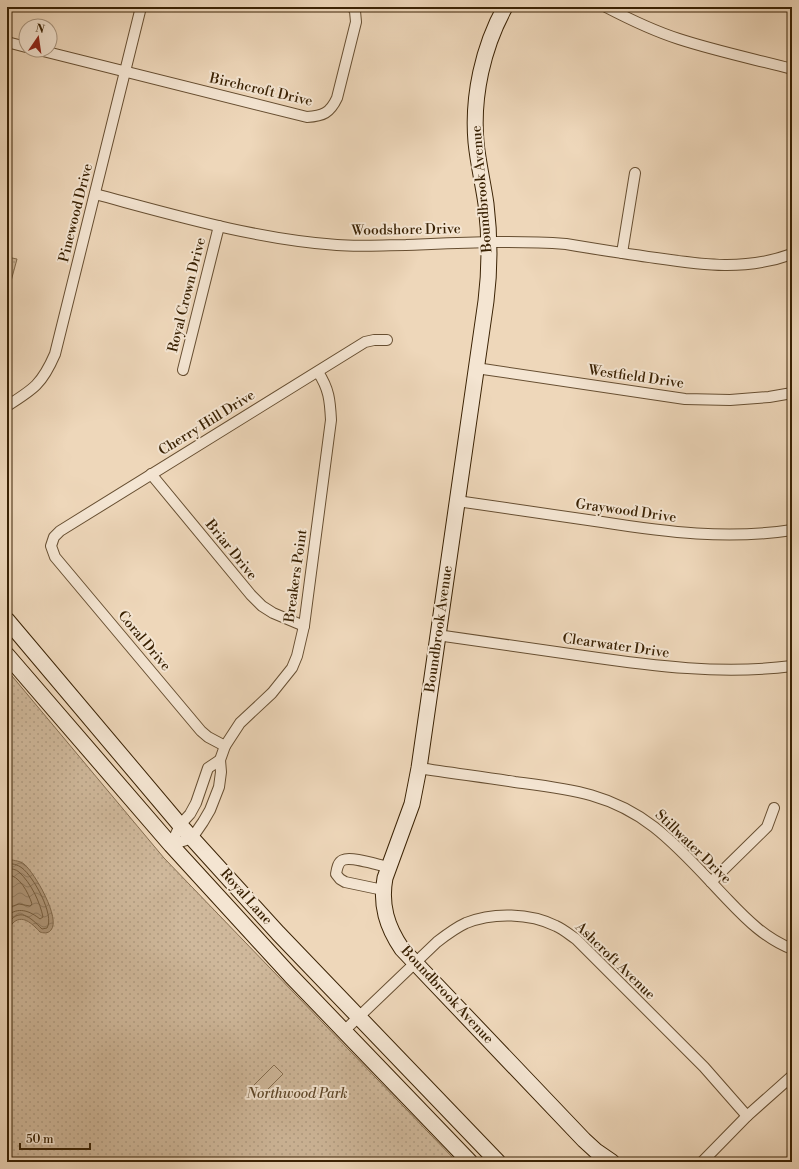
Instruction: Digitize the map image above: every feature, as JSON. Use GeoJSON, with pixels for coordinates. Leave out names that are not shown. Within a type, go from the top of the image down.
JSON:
{"type":"FeatureCollection","features":[{"type":"Feature","properties":{"kind":"main road","name":"Boundbrook Avenue"},"geometry":{"type":"LineString","coordinates":[[505,7],[490,39],[482,66],[476,116],[476,142],[486,204],[489,242],[488,286],[419,768],[412,804],[388,867],[383,890],[383,905],[392,935],[402,949],[584,1140],[596,1151],[612,1162]]}},
{"type":"Feature","properties":{"kind":"main road","name":"Royal Lane"},"geometry":{"type":"LineString","coordinates":[[7,620],[180,825],[278,933],[498,1162]]}},
{"type":"Feature","properties":{"kind":"main road","name":"Royal Lane"},"geometry":{"type":"LineString","coordinates":[[7,655],[171,845],[291,976],[470,1162]]}},
{"type":"Feature","properties":{"kind":"street","name":"Pinewood Drive"},"geometry":{"type":"LineString","coordinates":[[7,406],[28,393],[40,382],[48,371],[55,354],[141,7]]}},
{"type":"Feature","properties":{"kind":"street","name":"Birchcroft Drive"},"geometry":{"type":"LineString","coordinates":[[58,55],[306,117],[319,116],[332,108],[338,98],[356,22],[356,11],[352,7]]}},
{"type":"Feature","properties":{"kind":"street"},"geometry":{"type":"LineString","coordinates":[[606,7],[630,20],[678,39],[792,69]]}},
{"type":"Feature","properties":{"kind":"street"},"geometry":{"type":"LineString","coordinates":[[7,42],[18,45]]}},
{"type":"Feature","properties":{"kind":"street"},"geometry":{"type":"LineString","coordinates":[[622,253],[635,173]]}},
{"type":"Feature","properties":{"kind":"street","name":"Woodshore Drive"},"geometry":{"type":"LineString","coordinates":[[95,194],[219,226],[272,237],[338,246],[489,242],[559,244],[721,266],[750,264],[774,260],[792,254]]}},
{"type":"Feature","properties":{"kind":"street","name":"Royal Crown Drive"},"geometry":{"type":"LineString","coordinates":[[183,370],[219,226]]}},
{"type":"Feature","properties":{"kind":"street","name":"Cherry Hill Drive"},"geometry":{"type":"LineString","coordinates":[[51,546],[54,537],[60,531],[365,342],[387,340]]}},
{"type":"Feature","properties":{"kind":"street","name":"Westfield Drive"},"geometry":{"type":"LineString","coordinates":[[476,368],[685,399],[730,400],[769,397],[792,393]]}},
{"type":"Feature","properties":{"kind":"street","name":"Breakers Point"},"geometry":{"type":"LineString","coordinates":[[192,838],[215,800],[221,772],[220,760],[225,746],[240,723],[272,693],[292,668],[297,656],[304,626],[331,420],[330,399],[326,384],[318,372]]}},
{"type":"Feature","properties":{"kind":"street","name":"Briar Drive"},"geometry":{"type":"LineString","coordinates":[[151,474],[251,595],[262,606],[273,613],[304,626]]}},
{"type":"Feature","properties":{"kind":"street","name":"Graywood Drive"},"geometry":{"type":"LineString","coordinates":[[457,501],[668,532],[727,535],[775,533],[792,530]]}},
{"type":"Feature","properties":{"kind":"street","name":"Coral Drive"},"geometry":{"type":"LineString","coordinates":[[51,546],[55,557],[202,731],[208,737],[225,746]]}},
{"type":"Feature","properties":{"kind":"street","name":"Clearwater Drive"},"geometry":{"type":"LineString","coordinates":[[437,635],[646,665],[687,669],[753,670],[792,666]]}},
{"type":"Feature","properties":{"kind":"street","name":"Breakers Point"},"geometry":{"type":"LineString","coordinates":[[171,845],[180,825],[190,814],[196,803],[208,768],[220,760]]}},
{"type":"Feature","properties":{"kind":"street","name":"Stillwater Drive"},"geometry":{"type":"LineString","coordinates":[[419,768],[566,789],[600,797],[620,805],[638,815],[656,828],[748,921],[765,935],[781,945],[792,949]]}},
{"type":"Feature","properties":{"kind":"street"},"geometry":{"type":"LineString","coordinates":[[711,882],[767,827],[774,808]]}},
{"type":"Feature","properties":{"kind":"street"},"geometry":{"type":"LineString","coordinates":[[171,845],[192,838]]}},
{"type":"Feature","properties":{"kind":"street"},"geometry":{"type":"LineString","coordinates":[[383,890],[345,882],[336,874],[337,866],[342,860],[349,858],[388,867]]}},
{"type":"Feature","properties":{"kind":"street","name":"Ashcroft Avenue"},"geometry":{"type":"LineString","coordinates":[[344,1031],[437,942],[466,923],[500,916],[518,915],[537,919],[556,926],[576,939],[704,1068],[747,1116]]}},
{"type":"Feature","properties":{"kind":"street"},"geometry":{"type":"LineString","coordinates":[[702,1162],[747,1116],[792,1076]]}},
{"type":"Feature","properties":{"kind":"green space"},"geometry":{"type":"Polygon","coordinates":[[[7,257],[17,259],[7,296],[7,257]]]}},
{"type":"Feature","properties":{"kind":"green space","name":"Northwood Park"},"geometry":{"type":"Polygon","coordinates":[[[7,670],[164,858],[457,1162],[7,1162],[7,670]]]}},
{"type":"Feature","properties":{"kind":"green space"},"geometry":{"type":"Polygon","coordinates":[[[274,1065],[283,1074],[263,1094],[254,1085],[274,1065]]]}},
{"type":"Feature","properties":{"kind":"water"},"geometry":{"type":"Polygon","coordinates":[[[7,858],[24,864],[40,886],[53,916],[53,924],[51,930],[48,932],[40,932],[28,922],[21,919],[13,923],[7,933],[7,858]]]}}]}
